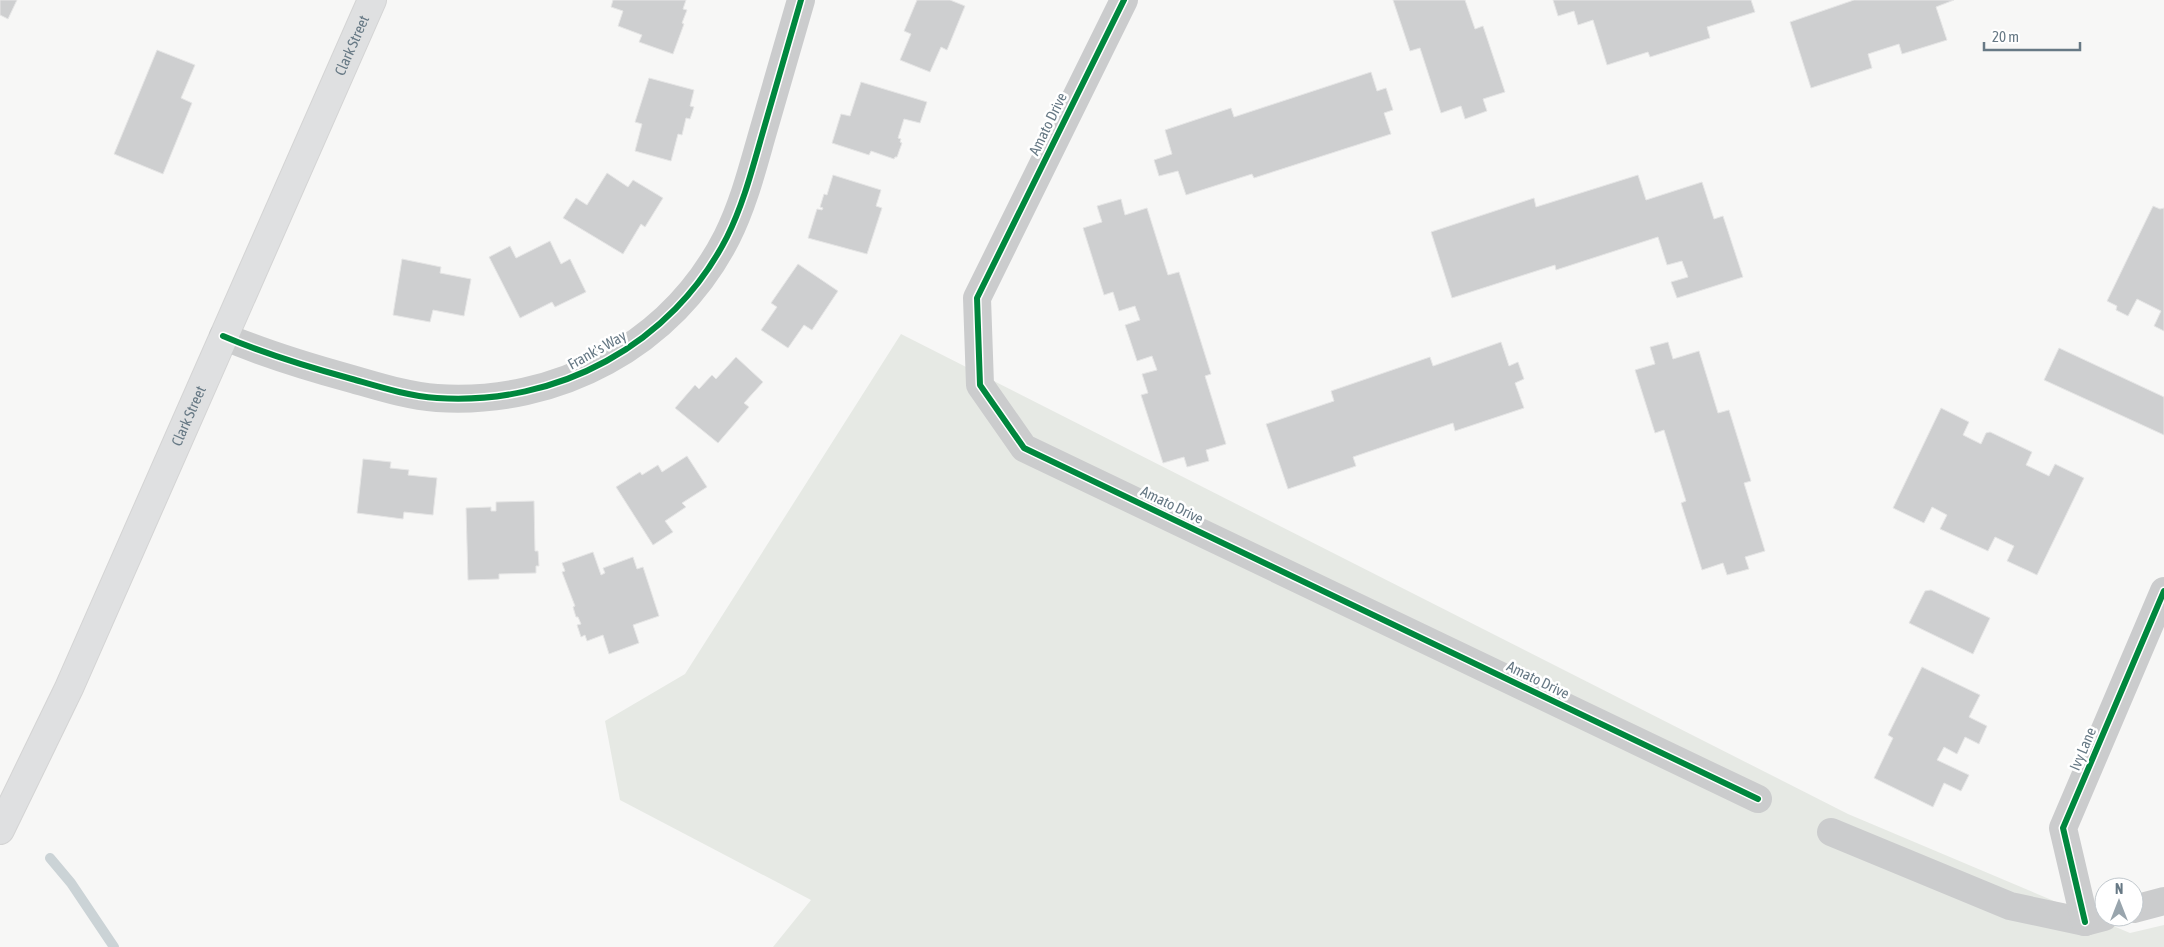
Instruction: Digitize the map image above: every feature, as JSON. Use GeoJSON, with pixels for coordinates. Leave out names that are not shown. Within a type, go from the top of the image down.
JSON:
{"type":"FeatureCollection","features":[{"type":"Feature","properties":{"kind":"main road","name":"Clark Street"},"geometry":{"type":"LineString","coordinates":[[0,830],[68,688],[372,0]]}},
{"type":"Feature","properties":{"kind":"street","name":"Frank's Way"},"geometry":{"type":"LineString","coordinates":[[223,336],[303,366],[392,391],[436,398],[473,399],[520,393],[569,380],[614,358],[652,330],[679,304],[700,280],[726,239],[745,193],[801,0]]}},
{"type":"Feature","properties":{"kind":"street","name":"Amato Drive"},"geometry":{"type":"LineString","coordinates":[[1124,0],[977,298],[980,385],[1024,448],[1758,799]]}},
{"type":"Feature","properties":{"kind":"street","name":"Ivy Lane"},"geometry":{"type":"LineString","coordinates":[[1831,832],[2010,906],[2094,920],[2063,828],[2164,591]]}},
{"type":"Feature","properties":{"kind":"street"},"geometry":{"type":"LineString","coordinates":[[2144,906],[2164,901]]}},
{"type":"Feature","properties":{"kind":"shaded area"},"geometry":{"type":"Polygon","coordinates":[[[901,334],[1848,814],[2094,918],[2094,927],[2116,927],[2130,933],[2164,925],[2164,947],[773,947],[811,900],[620,800],[605,721],[685,674],[901,334]]]}},
{"type":"Feature","properties":{"kind":"building"},"geometry":{"type":"Polygon","coordinates":[[[0,0],[17,0],[8,19],[0,15],[0,0]]]}},
{"type":"Feature","properties":{"kind":"building"},"geometry":{"type":"Polygon","coordinates":[[[613,0],[686,0],[683,9],[687,10],[682,23],[684,24],[673,54],[639,42],[642,35],[618,26],[623,11],[611,7],[613,0]]]}},
{"type":"Feature","properties":{"kind":"building"},"geometry":{"type":"Polygon","coordinates":[[[917,0],[950,0],[965,6],[947,50],[941,47],[930,72],[900,60],[911,34],[904,31],[917,0]]]}},
{"type":"Feature","properties":{"kind":"building"},"geometry":{"type":"Polygon","coordinates":[[[1393,0],[1465,0],[1475,29],[1483,26],[1505,92],[1483,99],[1487,111],[1465,119],[1461,106],[1441,113],[1420,48],[1410,51],[1393,0]]]}},
{"type":"Feature","properties":{"kind":"building"},"geometry":{"type":"Polygon","coordinates":[[[1553,0],[1751,0],[1755,12],[1707,27],[1710,38],[1650,57],[1648,52],[1607,65],[1593,20],[1578,25],[1574,11],[1558,16],[1553,0]]]}},
{"type":"Feature","properties":{"kind":"building"},"geometry":{"type":"Polygon","coordinates":[[[1854,0],[1954,0],[1936,7],[1947,40],[1902,54],[1899,44],[1868,54],[1872,68],[1811,88],[1790,22],[1854,0]]]}},
{"type":"Feature","properties":{"kind":"building"},"geometry":{"type":"Polygon","coordinates":[[[157,50],[195,65],[181,98],[192,103],[163,174],[114,154],[157,50]]]}},
{"type":"Feature","properties":{"kind":"building"},"geometry":{"type":"Polygon","coordinates":[[[1371,72],[1377,91],[1386,88],[1393,110],[1384,113],[1391,134],[1254,178],[1252,174],[1186,195],[1178,171],[1159,176],[1154,160],[1172,154],[1165,130],[1231,108],[1234,117],[1371,72]]]}},
{"type":"Feature","properties":{"kind":"building"},"geometry":{"type":"Polygon","coordinates":[[[649,78],[694,90],[690,106],[694,107],[690,119],[686,118],[682,135],[678,134],[671,161],[635,151],[642,124],[635,122],[649,78]]]}},
{"type":"Feature","properties":{"kind":"building"},"geometry":{"type":"Polygon","coordinates":[[[861,82],[927,102],[920,123],[904,119],[898,138],[901,139],[900,142],[902,143],[897,157],[894,159],[871,151],[869,155],[832,143],[841,114],[850,116],[861,82]]]}},
{"type":"Feature","properties":{"kind":"building"},"geometry":{"type":"Polygon","coordinates":[[[607,173],[628,187],[633,180],[663,198],[645,227],[641,224],[623,254],[563,218],[576,198],[587,205],[607,173]]]}},
{"type":"Feature","properties":{"kind":"building"},"geometry":{"type":"Polygon","coordinates":[[[833,175],[881,190],[876,206],[882,208],[867,254],[808,238],[817,209],[822,210],[823,208],[820,207],[824,194],[827,195],[833,175]]]}},
{"type":"Feature","properties":{"kind":"building"},"geometry":{"type":"Polygon","coordinates":[[[1638,175],[1646,200],[1702,182],[1714,219],[1723,216],[1743,277],[1677,298],[1671,282],[1688,277],[1682,261],[1667,265],[1658,237],[1556,270],[1555,265],[1452,298],[1431,232],[1534,198],[1536,207],[1638,175]]]}},
{"type":"Feature","properties":{"kind":"building"},"geometry":{"type":"Polygon","coordinates":[[[1121,199],[1125,215],[1147,208],[1168,275],[1179,272],[1211,374],[1205,376],[1226,444],[1206,450],[1209,461],[1187,467],[1184,457],[1163,463],[1141,395],[1148,393],[1142,374],[1157,370],[1152,356],[1137,361],[1125,325],[1140,320],[1135,306],[1119,311],[1113,292],[1104,295],[1083,228],[1102,222],[1097,206],[1121,199]]]}},
{"type":"Feature","properties":{"kind":"building"},"geometry":{"type":"Polygon","coordinates":[[[2153,206],[2160,209],[2164,208],[2164,331],[2154,326],[2161,311],[2137,299],[2128,316],[2116,310],[2117,306],[2107,301],[2153,206]]]}},
{"type":"Feature","properties":{"kind":"building"},"geometry":{"type":"Polygon","coordinates":[[[550,241],[561,264],[570,259],[586,292],[555,307],[552,302],[520,318],[489,257],[510,246],[516,258],[550,241]]]}},
{"type":"Feature","properties":{"kind":"building"},"geometry":{"type":"Polygon","coordinates":[[[402,259],[441,267],[440,273],[471,279],[464,316],[433,310],[430,322],[393,315],[402,259]]]}},
{"type":"Feature","properties":{"kind":"building"},"geometry":{"type":"Polygon","coordinates":[[[798,264],[838,291],[812,330],[804,325],[788,348],[761,330],[777,307],[771,303],[798,264]]]}},
{"type":"Feature","properties":{"kind":"building"},"geometry":{"type":"Polygon","coordinates":[[[1501,342],[1509,366],[1518,362],[1524,379],[1515,383],[1524,408],[1455,431],[1453,423],[1353,457],[1356,466],[1288,489],[1266,424],[1334,401],[1331,391],[1430,357],[1433,366],[1501,342]]]}},
{"type":"Feature","properties":{"kind":"building"},"geometry":{"type":"Polygon","coordinates":[[[1668,342],[1673,359],[1699,351],[1718,413],[1729,410],[1751,481],[1744,483],[1765,551],[1745,557],[1749,569],[1727,575],[1723,563],[1702,570],[1681,503],[1686,501],[1664,430],[1655,433],[1635,370],[1655,364],[1650,347],[1668,342]]]}},
{"type":"Feature","properties":{"kind":"building"},"geometry":{"type":"Polygon","coordinates":[[[2059,348],[2164,397],[2164,435],[2044,380],[2059,348]]]}},
{"type":"Feature","properties":{"kind":"building"},"geometry":{"type":"Polygon","coordinates":[[[736,357],[763,382],[744,403],[749,407],[718,443],[675,408],[695,385],[699,389],[712,375],[716,379],[736,357]]]}},
{"type":"Feature","properties":{"kind":"building"},"geometry":{"type":"Polygon","coordinates":[[[1941,408],[1969,422],[1963,435],[1981,444],[1986,433],[1990,432],[2032,452],[2026,465],[2049,476],[2055,464],[2084,478],[2037,575],[2007,561],[2014,546],[1995,537],[1988,551],[1940,529],[1947,515],[1932,507],[1924,523],[1893,508],[1941,408]]]}},
{"type":"Feature","properties":{"kind":"building"},"geometry":{"type":"Polygon","coordinates":[[[687,456],[707,487],[682,503],[686,507],[665,521],[673,532],[653,545],[616,487],[640,472],[642,475],[658,465],[662,472],[687,456]]]}},
{"type":"Feature","properties":{"kind":"building"},"geometry":{"type":"Polygon","coordinates":[[[363,459],[391,462],[390,468],[409,470],[408,475],[437,478],[433,515],[404,512],[403,519],[357,513],[363,459]]]}},
{"type":"Feature","properties":{"kind":"building"},"geometry":{"type":"Polygon","coordinates":[[[534,501],[535,551],[538,551],[539,566],[536,566],[536,573],[499,574],[499,579],[468,580],[466,508],[491,507],[491,511],[496,511],[496,502],[534,501]]]}},
{"type":"Feature","properties":{"kind":"building"},"geometry":{"type":"Polygon","coordinates":[[[593,552],[601,575],[605,573],[603,568],[633,557],[637,569],[643,567],[659,616],[633,625],[639,643],[609,654],[603,635],[587,641],[585,635],[581,637],[577,625],[581,624],[578,617],[576,617],[573,607],[575,606],[562,572],[565,571],[562,563],[593,552]]]}},
{"type":"Feature","properties":{"kind":"building"},"geometry":{"type":"Polygon","coordinates":[[[1931,590],[1990,618],[1973,654],[1909,623],[1925,591],[1931,590]]]}},
{"type":"Feature","properties":{"kind":"building"},"geometry":{"type":"Polygon","coordinates":[[[1922,667],[1980,695],[1969,717],[1987,726],[1979,744],[1965,737],[1957,754],[1944,747],[1937,760],[1969,775],[1961,791],[1944,783],[1933,807],[1874,778],[1893,738],[1888,735],[1922,667]]]}},
{"type":"Feature","properties":{"kind":"waterway"},"geometry":{"type":"LineString","coordinates":[[50,858],[71,883],[114,947]]}},
{"type":"Feature","properties":{"kind":"cycle path"},"geometry":{"type":"LineString","coordinates":[[223,336],[319,370],[394,391],[437,398],[482,398],[525,391],[567,379],[606,361],[643,338],[675,309],[704,275],[727,237],[747,187],[801,0]]}},
{"type":"Feature","properties":{"kind":"cycle path"},"geometry":{"type":"LineString","coordinates":[[1124,0],[977,298],[980,385],[1024,448],[1758,799]]}},
{"type":"Feature","properties":{"kind":"cycle path"},"geometry":{"type":"LineString","coordinates":[[2085,922],[2063,828],[2164,591]]}}]}
